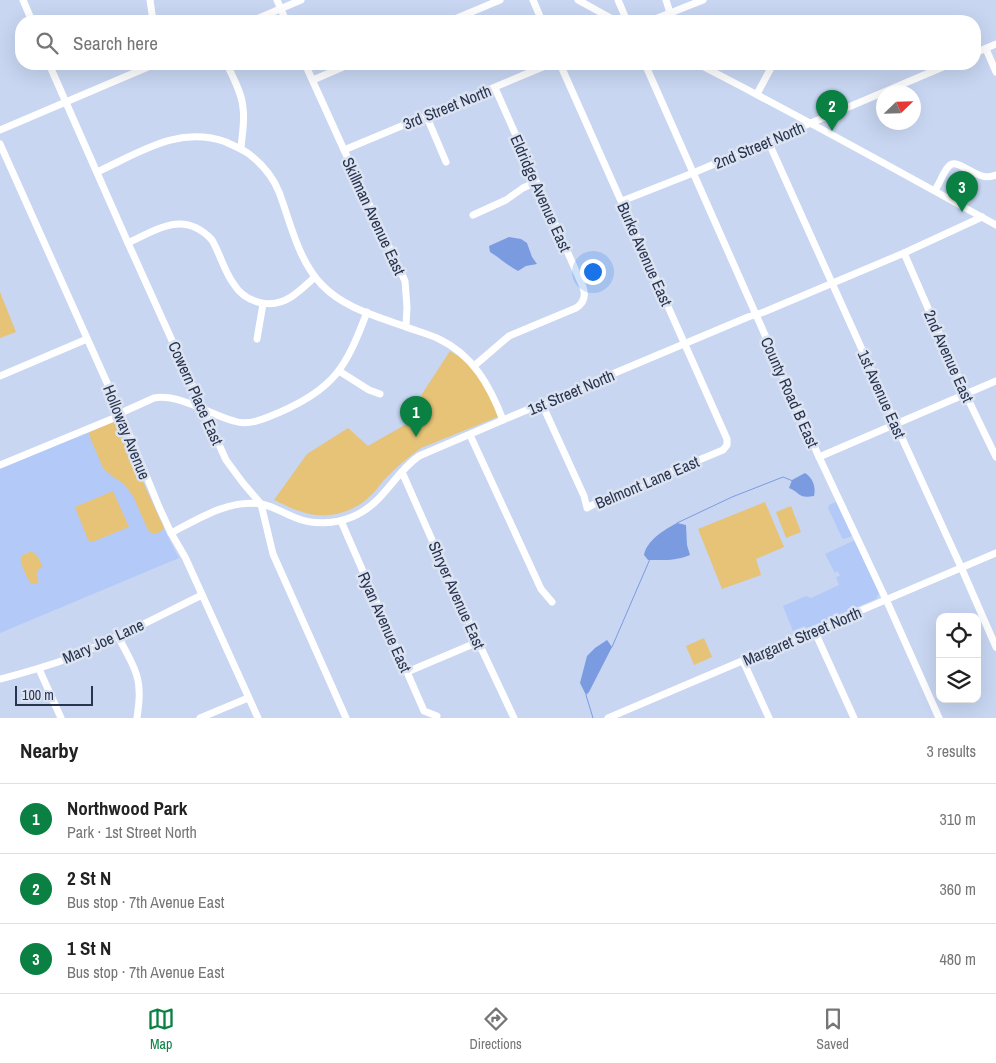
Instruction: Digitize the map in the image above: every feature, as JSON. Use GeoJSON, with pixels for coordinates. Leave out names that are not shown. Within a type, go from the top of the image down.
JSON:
{"type":"FeatureCollection","features":[{"type":"Feature","properties":{"kind":"street"},"geometry":{"type":"LineString","coordinates":[[22,0],[29,15]]}},
{"type":"Feature","properties":{"kind":"street"},"geometry":{"type":"LineString","coordinates":[[150,0],[152,15]]}},
{"type":"Feature","properties":{"kind":"street"},"geometry":{"type":"LineString","coordinates":[[277,0],[283,15]]}},
{"type":"Feature","properties":{"kind":"street"},"geometry":{"type":"LineString","coordinates":[[265,15],[301,0]]}},
{"type":"Feature","properties":{"kind":"street"},"geometry":{"type":"LineString","coordinates":[[464,15],[500,0]]}},
{"type":"Feature","properties":{"kind":"street"},"geometry":{"type":"LineString","coordinates":[[532,0],[539,15]]}},
{"type":"Feature","properties":{"kind":"street"},"geometry":{"type":"LineString","coordinates":[[578,0],[605,15]]}},
{"type":"Feature","properties":{"kind":"street"},"geometry":{"type":"LineString","coordinates":[[618,0],[624,15]]}},
{"type":"Feature","properties":{"kind":"street"},"geometry":{"type":"LineString","coordinates":[[666,0],[670,13]]}},
{"type":"Feature","properties":{"kind":"street"},"geometry":{"type":"LineString","coordinates":[[665,15],[703,0]]}},
{"type":"Feature","properties":{"kind":"street"},"geometry":{"type":"LineString","coordinates":[[981,51],[996,44]]}},
{"type":"Feature","properties":{"kind":"street"},"geometry":{"type":"LineString","coordinates":[[986,49],[996,72]]}},
{"type":"Feature","properties":{"kind":"street","name":"Cowern Place East"},"geometry":{"type":"LineString","coordinates":[[53,70],[226,460],[261,504],[273,554],[346,718]]}},
{"type":"Feature","properties":{"kind":"street"},"geometry":{"type":"LineString","coordinates":[[0,130],[141,70]]}},
{"type":"Feature","properties":{"kind":"street"},"geometry":{"type":"LineString","coordinates":[[230,70],[244,108],[240,148]]}},
{"type":"Feature","properties":{"kind":"street","name":"Skillman Avenue East"},"geometry":{"type":"LineString","coordinates":[[309,70],[405,281],[406,327]]}},
{"type":"Feature","properties":{"kind":"street"},"geometry":{"type":"LineString","coordinates":[[313,80],[336,70]]}},
{"type":"Feature","properties":{"kind":"street","name":"3rd Street North"},"geometry":{"type":"LineString","coordinates":[[344,150],[536,70]]}},
{"type":"Feature","properties":{"kind":"street","name":"Burke Avenue East"},"geometry":{"type":"LineString","coordinates":[[563,70],[727,439],[727,445]]}},
{"type":"Feature","properties":{"kind":"street","name":"County Road B East"},"geometry":{"type":"LineString","coordinates":[[648,70],[819,457],[939,718]]}},
{"type":"Feature","properties":{"kind":"street"},"geometry":{"type":"LineString","coordinates":[[710,70],[936,190],[996,224]]}},
{"type":"Feature","properties":{"kind":"street"},"geometry":{"type":"LineString","coordinates":[[757,94],[770,70]]}},
{"type":"Feature","properties":{"kind":"street","name":"2nd Street North"},"geometry":{"type":"LineString","coordinates":[[622,201],[936,70]]}},
{"type":"Feature","properties":{"kind":"street","name":"Eldridge Avenue East"},"geometry":{"type":"LineString","coordinates":[[474,366],[509,336],[579,306],[584,300],[585,292],[494,88]]}},
{"type":"Feature","properties":{"kind":"street"},"geometry":{"type":"LineString","coordinates":[[426,115],[446,162]]}},
{"type":"Feature","properties":{"kind":"street"},"geometry":{"type":"LineString","coordinates":[[97,172],[176,138],[207,137],[240,148],[258,162],[273,179],[300,252],[315,277],[342,301],[438,339],[460,352],[474,366],[492,392],[503,420]]}},
{"type":"Feature","properties":{"kind":"street","name":"1st Avenue East"},"geometry":{"type":"LineString","coordinates":[[768,141],[996,647]]}},
{"type":"Feature","properties":{"kind":"street","name":"Holloway Avenue"},"geometry":{"type":"LineString","coordinates":[[0,144],[121,414],[171,533],[185,556],[258,718]]}},
{"type":"Feature","properties":{"kind":"street"},"geometry":{"type":"LineString","coordinates":[[936,190],[951,164],[956,163],[986,178],[996,175]]}},
{"type":"Feature","properties":{"kind":"street"},"geometry":{"type":"LineString","coordinates":[[473,215],[506,200],[523,188],[536,182]]}},
{"type":"Feature","properties":{"kind":"street","name":"1st Street North"},"geometry":{"type":"LineString","coordinates":[[171,533],[212,513],[235,505],[261,504],[308,522],[341,521],[371,507],[409,464],[419,456],[904,253],[982,217]]}},
{"type":"Feature","properties":{"kind":"street"},"geometry":{"type":"LineString","coordinates":[[128,243],[166,226],[181,224],[201,230],[212,240],[235,287],[253,301],[263,304],[285,300],[315,277]]}},
{"type":"Feature","properties":{"kind":"street","name":"2nd Avenue East"},"geometry":{"type":"LineString","coordinates":[[904,253],[996,458]]}},
{"type":"Feature","properties":{"kind":"street"},"geometry":{"type":"LineString","coordinates":[[257,339],[263,304]]}},
{"type":"Feature","properties":{"kind":"street"},"geometry":{"type":"LineString","coordinates":[[0,465],[121,414],[154,398],[169,398],[234,422],[257,421],[294,406],[327,384],[339,371],[353,348],[367,312]]}},
{"type":"Feature","properties":{"kind":"street"},"geometry":{"type":"LineString","coordinates":[[0,376],[87,339]]}},
{"type":"Feature","properties":{"kind":"street"},"geometry":{"type":"LineString","coordinates":[[339,371],[369,390],[380,394]]}},
{"type":"Feature","properties":{"kind":"street"},"geometry":{"type":"LineString","coordinates":[[819,457],[996,381]]}},
{"type":"Feature","properties":{"kind":"street","name":"Belmont Lane East"},"geometry":{"type":"LineString","coordinates":[[542,404],[584,496],[587,508],[723,450],[727,445]]}},
{"type":"Feature","properties":{"kind":"street"},"geometry":{"type":"LineString","coordinates":[[470,435],[541,589],[552,602]]}},
{"type":"Feature","properties":{"kind":"street","name":"Shryer Avenue East"},"geometry":{"type":"LineString","coordinates":[[402,472],[514,718]]}},
{"type":"Feature","properties":{"kind":"street","name":"Ryan Avenue East"},"geometry":{"type":"LineString","coordinates":[[341,521],[424,711],[437,716]]}},
{"type":"Feature","properties":{"kind":"street","name":"Margaret Street North"},"geometry":{"type":"LineString","coordinates":[[608,718],[996,553]]}},
{"type":"Feature","properties":{"kind":"street","name":"Mary Joe Lane"},"geometry":{"type":"LineString","coordinates":[[0,679],[39,669],[72,657],[202,595]]}},
{"type":"Feature","properties":{"kind":"street"},"geometry":{"type":"LineString","coordinates":[[814,630],[854,718]]}},
{"type":"Feature","properties":{"kind":"street"},"geometry":{"type":"LineString","coordinates":[[118,636],[138,682],[140,694],[137,718]]}},
{"type":"Feature","properties":{"kind":"street"},"geometry":{"type":"LineString","coordinates":[[407,672],[478,642]]}},
{"type":"Feature","properties":{"kind":"street"},"geometry":{"type":"LineString","coordinates":[[743,661],[769,718]]}},
{"type":"Feature","properties":{"kind":"street"},"geometry":{"type":"LineString","coordinates":[[39,669],[61,718]]}},
{"type":"Feature","properties":{"kind":"street"},"geometry":{"type":"LineString","coordinates":[[200,718],[248,698]]}},
{"type":"Feature","properties":{"kind":"shaded area"},"geometry":{"type":"Polygon","coordinates":[[[509,237],[521,239],[527,243],[532,257],[537,264],[526,266],[518,271],[490,252],[489,246],[509,237]]]}},
{"type":"Feature","properties":{"kind":"shaded area"},"geometry":{"type":"Polygon","coordinates":[[[0,292],[16,332],[0,338],[0,292]]]}},
{"type":"Feature","properties":{"kind":"shaded area"},"geometry":{"type":"Polygon","coordinates":[[[450,351],[467,362],[478,375],[500,416],[421,448],[392,472],[368,498],[344,512],[331,515],[311,514],[274,500],[307,454],[348,428],[368,446],[417,418],[422,394],[450,351]]]}},
{"type":"Feature","properties":{"kind":"shaded area"},"geometry":{"type":"Polygon","coordinates":[[[116,420],[119,422],[146,489],[179,558],[0,633],[0,469],[116,420]]]}},
{"type":"Feature","properties":{"kind":"shaded area"},"geometry":{"type":"Polygon","coordinates":[[[114,421],[119,422],[127,439],[143,482],[164,528],[158,533],[154,534],[148,530],[133,496],[124,484],[103,468],[89,435],[90,432],[114,421]]]}},
{"type":"Feature","properties":{"kind":"shaded area"},"geometry":{"type":"Polygon","coordinates":[[[805,473],[813,483],[815,489],[814,496],[802,496],[789,488],[792,480],[805,473]]]}},
{"type":"Feature","properties":{"kind":"shaded area"},"geometry":{"type":"Polygon","coordinates":[[[113,491],[129,527],[92,542],[88,540],[75,507],[113,491]]]}},
{"type":"Feature","properties":{"kind":"shaded area"},"geometry":{"type":"Polygon","coordinates":[[[765,502],[784,547],[756,559],[761,575],[722,589],[698,529],[765,502]]]}},
{"type":"Feature","properties":{"kind":"shaded area"},"geometry":{"type":"Polygon","coordinates":[[[836,502],[852,536],[844,539],[828,508],[829,505],[836,502]]]}},
{"type":"Feature","properties":{"kind":"shaded area"},"geometry":{"type":"Polygon","coordinates":[[[791,506],[801,532],[786,538],[776,512],[791,506]]]}},
{"type":"Feature","properties":{"kind":"shaded area"},"geometry":{"type":"Polygon","coordinates":[[[677,523],[686,525],[687,545],[690,555],[675,559],[648,560],[644,555],[652,540],[677,523]]]}},
{"type":"Feature","properties":{"kind":"shaded area"},"geometry":{"type":"Polygon","coordinates":[[[855,540],[879,593],[876,599],[807,628],[804,626],[793,631],[783,606],[806,596],[811,598],[839,585],[836,577],[840,576],[838,571],[835,573],[825,554],[855,540]]]}},
{"type":"Feature","properties":{"kind":"shaded area"},"geometry":{"type":"Polygon","coordinates":[[[29,552],[37,555],[43,566],[38,571],[37,578],[39,582],[36,584],[31,584],[21,562],[22,556],[29,552]]]}},
{"type":"Feature","properties":{"kind":"shaded area"},"geometry":{"type":"Polygon","coordinates":[[[704,638],[712,657],[694,665],[686,646],[704,638]]]}},
{"type":"Feature","properties":{"kind":"shaded area"},"geometry":{"type":"Polygon","coordinates":[[[607,640],[612,647],[586,695],[580,683],[587,656],[607,640]]]}},
{"type":"Feature","properties":{"kind":"waterway"},"geometry":{"type":"LineString","coordinates":[[677,523],[732,497],[783,477],[793,481]]}},
{"type":"Feature","properties":{"kind":"waterway"},"geometry":{"type":"LineString","coordinates":[[612,647],[650,559]]}},
{"type":"Feature","properties":{"kind":"waterway"},"geometry":{"type":"LineString","coordinates":[[586,695],[593,718]]}},
{"type":"Feature","properties":{"kind":"place","name":"2 St N"},"geometry":{"type":"Point","coordinates":[832,131]}},
{"type":"Feature","properties":{"kind":"place","name":"1 St N"},"geometry":{"type":"Point","coordinates":[962,212]}},
{"type":"Feature","properties":{"kind":"place","name":"Northwood Park"},"geometry":{"type":"Point","coordinates":[416,437]}}]}
